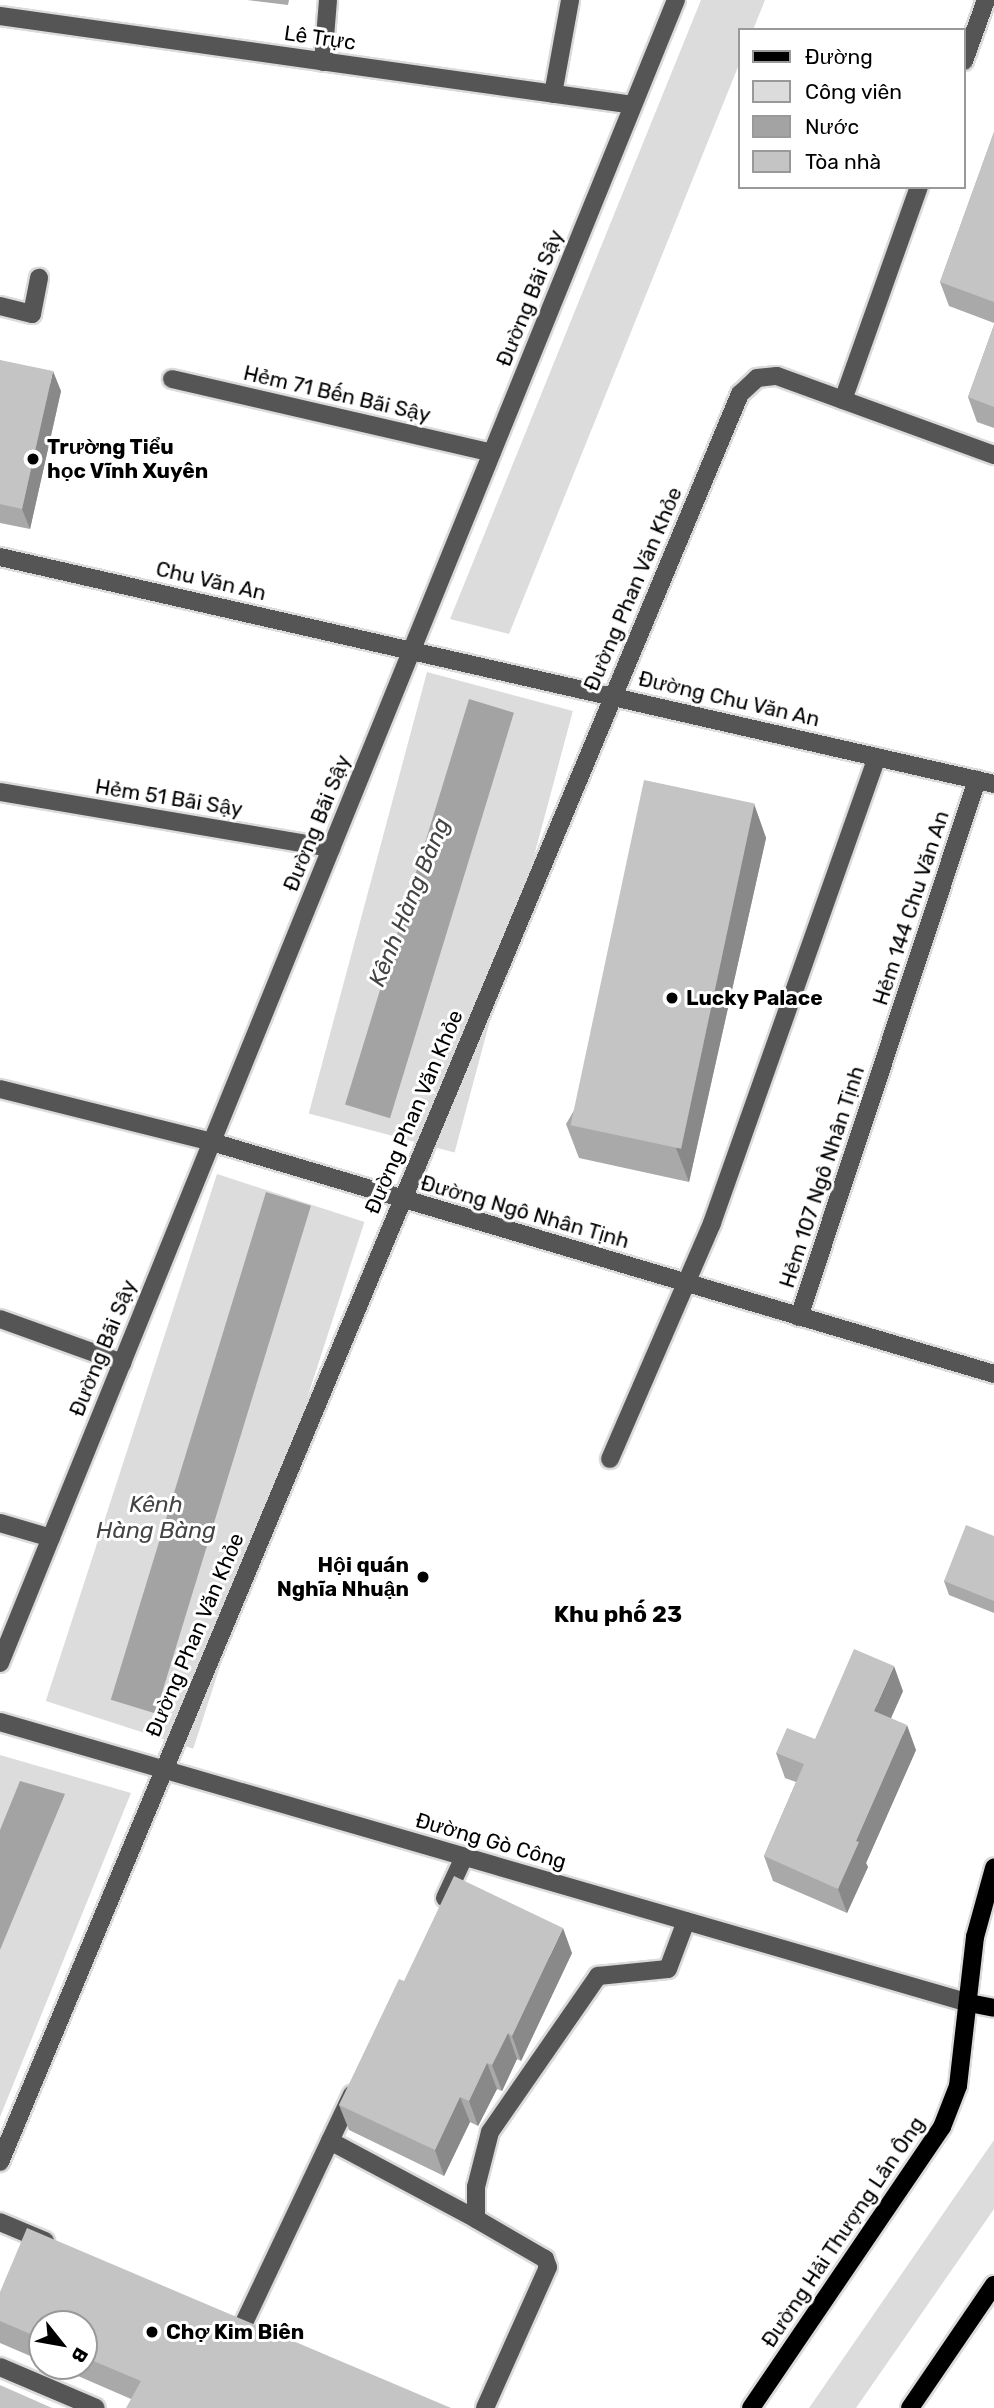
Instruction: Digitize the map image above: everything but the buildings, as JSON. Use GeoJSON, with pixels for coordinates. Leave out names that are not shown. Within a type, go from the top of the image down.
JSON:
{"type":"FeatureCollection","features":[{"type":"Feature","properties":{"kind":"main road","name":"Đường Hải Thượng Lãn Ông"},"geometry":{"type":"LineString","coordinates":[[751,2408],[942,2127],[958,2086],[970,2003],[975,1937],[994,1868]]}},
{"type":"Feature","properties":{"kind":"main road"},"geometry":{"type":"LineString","coordinates":[[970,2003],[994,2008]]}},
{"type":"Feature","properties":{"kind":"main road"},"geometry":{"type":"LineString","coordinates":[[909,2408],[994,2285]]}},
{"type":"Feature","properties":{"kind":"street"},"geometry":{"type":"LineString","coordinates":[[323,62],[328,0]]}},
{"type":"Feature","properties":{"kind":"street"},"geometry":{"type":"LineString","coordinates":[[553,94],[570,0]]}},
{"type":"Feature","properties":{"kind":"street","name":"Đường Bãi Sậy"},"geometry":{"type":"LineString","coordinates":[[0,1663],[676,0]]}},
{"type":"Feature","properties":{"kind":"street"},"geometry":{"type":"LineString","coordinates":[[966,55],[986,0]]}},
{"type":"Feature","properties":{"kind":"street","name":"Lê Trực"},"geometry":{"type":"LineString","coordinates":[[0,16],[633,106]]}},
{"type":"Feature","properties":{"kind":"street"},"geometry":{"type":"LineString","coordinates":[[844,400],[918,189]]}},
{"type":"Feature","properties":{"kind":"street"},"geometry":{"type":"LineString","coordinates":[[0,306],[32,314],[39,278]]}},
{"type":"Feature","properties":{"kind":"street","name":"Đường Phan Văn Khỏe"},"geometry":{"type":"LineString","coordinates":[[0,2162],[740,394],[757,379],[776,376],[994,455]]}},
{"type":"Feature","properties":{"kind":"street","name":"Hẻm 71 Bến Bãi Sậy"},"geometry":{"type":"LineString","coordinates":[[172,379],[492,453]]}},
{"type":"Feature","properties":{"kind":"street","name":"Chu Văn An"},"geometry":{"type":"LineString","coordinates":[[0,557],[412,649]]}},
{"type":"Feature","properties":{"kind":"street","name":"Đường Chu Văn An"},"geometry":{"type":"LineString","coordinates":[[412,649],[986,782]]}},
{"type":"Feature","properties":{"kind":"street"},"geometry":{"type":"LineString","coordinates":[[610,1459],[712,1223],[877,757]]}},
{"type":"Feature","properties":{"kind":"street","name":"Hẻm 144 Chu Văn An"},"geometry":{"type":"LineString","coordinates":[[888,1051],[986,782]]}},
{"type":"Feature","properties":{"kind":"street","name":"Hẻm 51 Bãi Sậy"},"geometry":{"type":"LineString","coordinates":[[0,792],[331,848]]}},
{"type":"Feature","properties":{"kind":"street","name":"Hẻm 107 Ngô Nhân Tịnh"},"geometry":{"type":"LineString","coordinates":[[799,1317],[888,1051]]}},
{"type":"Feature","properties":{"kind":"street","name":"Đường Ngô Nhân Tịnh"},"geometry":{"type":"LineString","coordinates":[[0,1089],[212,1142],[994,1374]]}},
{"type":"Feature","properties":{"kind":"street"},"geometry":{"type":"LineString","coordinates":[[0,1319],[122,1363]]}},
{"type":"Feature","properties":{"kind":"street"},"geometry":{"type":"LineString","coordinates":[[0,1523],[51,1538]]}},
{"type":"Feature","properties":{"kind":"street","name":"Đường Gò Công"},"geometry":{"type":"LineString","coordinates":[[0,1723],[970,2003]]}},
{"type":"Feature","properties":{"kind":"street"},"geometry":{"type":"LineString","coordinates":[[435,1919],[464,1857]]}},
{"type":"Feature","properties":{"kind":"street"},"geometry":{"type":"LineString","coordinates":[[476,2219],[476,2187],[490,2132],[598,1976],[668,1969],[686,1921]]}},
{"type":"Feature","properties":{"kind":"street"},"geometry":{"type":"LineString","coordinates":[[243,2325],[360,2079]]}},
{"type":"Feature","properties":{"kind":"street"},"geometry":{"type":"LineString","coordinates":[[330,2141],[545,2259],[548,2267],[485,2408]]}},
{"type":"Feature","properties":{"kind":"street"},"geometry":{"type":"LineString","coordinates":[[0,2222],[64,2249]]}},
{"type":"Feature","properties":{"kind":"street"},"geometry":{"type":"LineString","coordinates":[[0,2367],[96,2408]]}},
{"type":"Feature","properties":{"kind":"green space"},"geometry":{"type":"Polygon","coordinates":[[[701,0],[765,0],[754,28],[738,28],[738,67],[509,634],[450,619],[701,0]]]}},
{"type":"Feature","properties":{"kind":"green space"},"geometry":{"type":"Polygon","coordinates":[[[427,672],[573,711],[455,1153],[309,1113],[427,672]]]}},
{"type":"Feature","properties":{"kind":"green space"},"geometry":{"type":"Polygon","coordinates":[[[217,1174],[364,1222],[193,1749],[46,1701],[217,1174]]]}},
{"type":"Feature","properties":{"kind":"green space"},"geometry":{"type":"Polygon","coordinates":[[[0,1755],[131,1793],[0,2117],[0,1755]]]}},
{"type":"Feature","properties":{"kind":"green space"},"geometry":{"type":"Polygon","coordinates":[[[994,2140],[994,2209],[856,2408],[809,2408],[994,2140]]]}},
{"type":"Feature","properties":{"kind":"water","name":"Kênh Hàng Bàng"},"geometry":{"type":"Polygon","coordinates":[[[469,699],[514,713],[390,1118],[345,1104],[469,699]]]}},
{"type":"Feature","properties":{"kind":"water"},"geometry":{"type":"Polygon","coordinates":[[[266,1192],[311,1206],[156,1714],[111,1700],[266,1192]]]}},
{"type":"Feature","properties":{"kind":"water"},"geometry":{"type":"Polygon","coordinates":[[[20,1781],[65,1794],[0,1950],[0,1830],[20,1781]]]}},
{"type":"Feature","properties":{"kind":"place","name":"Trường Tiểu học Vĩnh Xuyên"},"geometry":{"type":"Point","coordinates":[33,459]}},
{"type":"Feature","properties":{"kind":"place","name":"Lucky Palace"},"geometry":{"type":"Point","coordinates":[672,998]}},
{"type":"Feature","properties":{"kind":"place","name":"Hội quán Nghĩa Nhuận"},"geometry":{"type":"Point","coordinates":[423,1577]}},
{"type":"Feature","properties":{"kind":"place","name":"Chợ Kim Biên"},"geometry":{"type":"Point","coordinates":[152,2332]}},
{"type":"Feature","properties":{"kind":"district","name":"Khu phố 23"},"geometry":{"type":"Point","coordinates":[618,1614]}}]}
